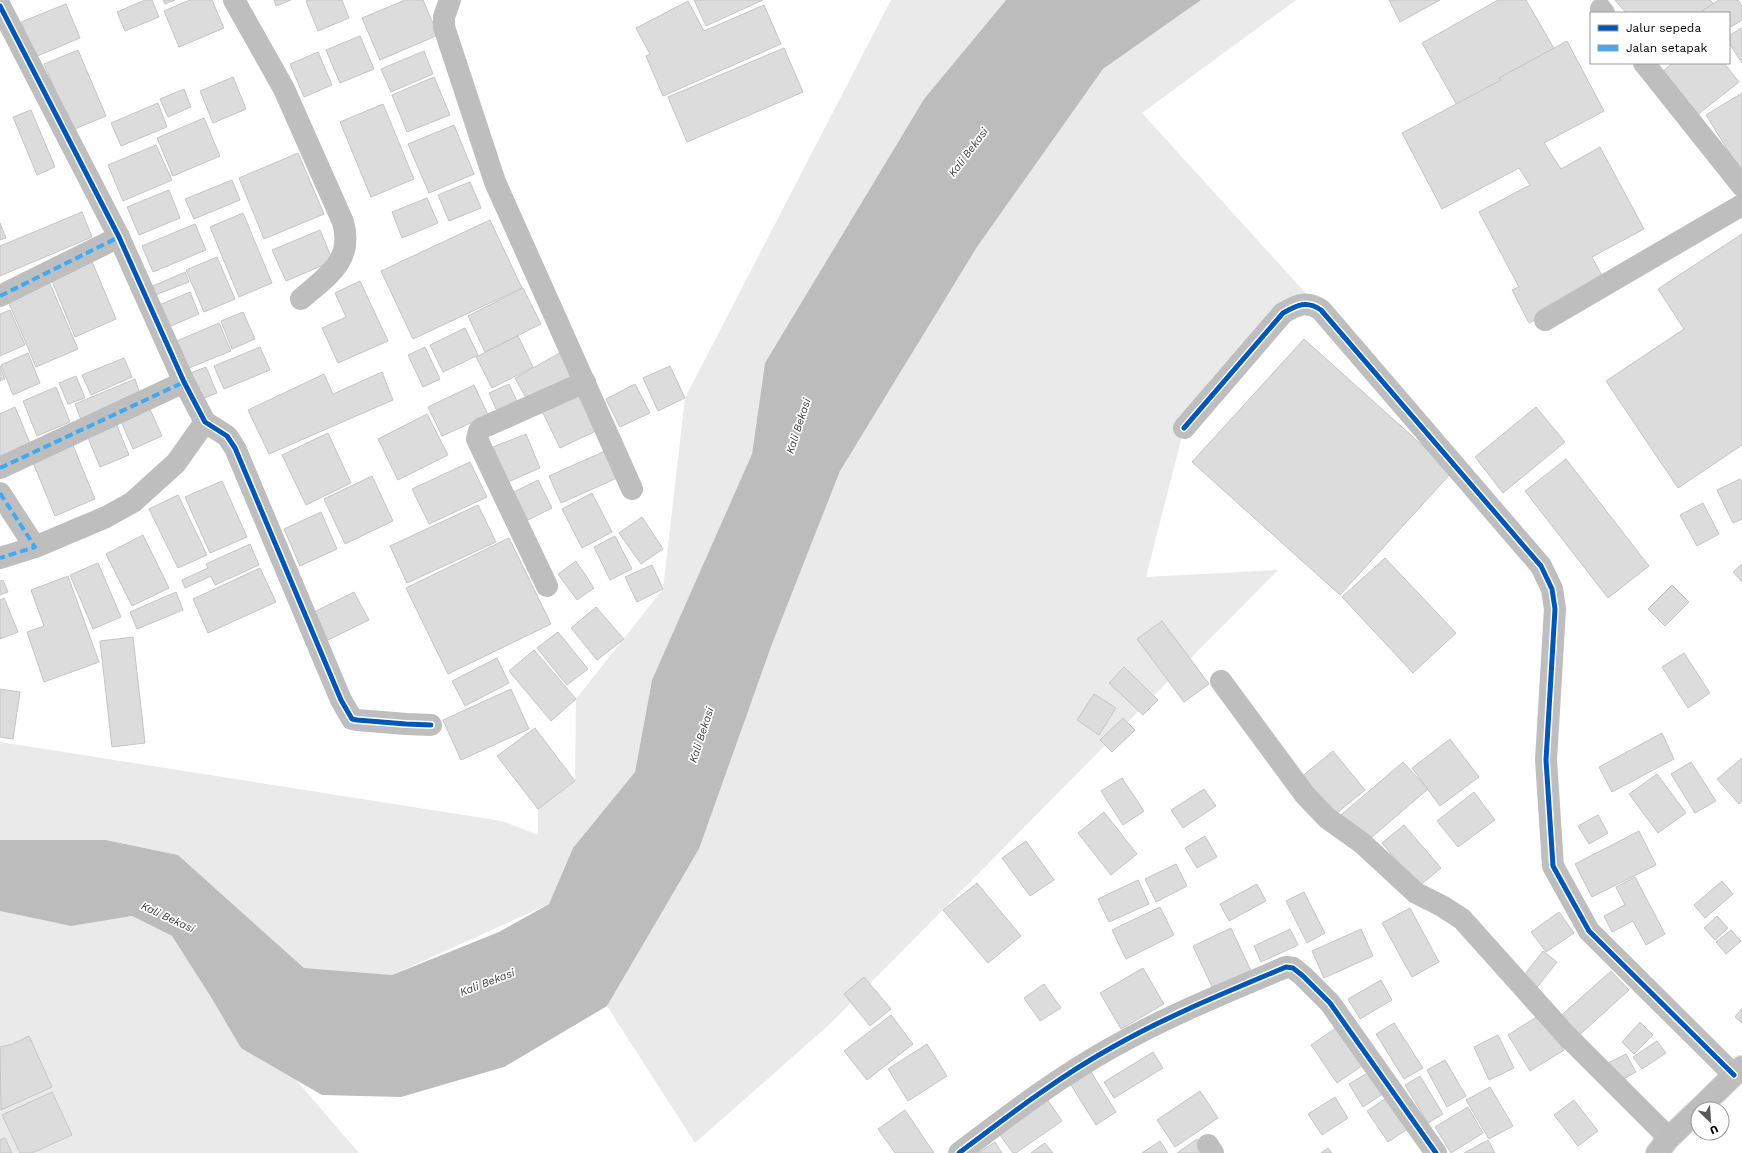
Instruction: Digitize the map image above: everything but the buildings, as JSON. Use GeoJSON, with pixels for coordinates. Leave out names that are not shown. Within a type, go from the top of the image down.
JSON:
{"type":"FeatureCollection","features":[{"type":"Feature","properties":{"kind":"main road"},"geometry":{"type":"LineString","coordinates":[[1708,1101],[1738,1071]]}},
{"type":"Feature","properties":{"kind":"main road"},"geometry":{"type":"LineString","coordinates":[[1663,1146],[1690,1119]]}},
{"type":"Feature","properties":{"kind":"street"},"geometry":{"type":"LineString","coordinates":[[234,0],[284,89],[343,222],[347,235],[341,261],[301,299]]}},
{"type":"Feature","properties":{"kind":"street"},"geometry":{"type":"LineString","coordinates":[[450,0],[444,17],[444,27],[495,182],[632,489]]}},
{"type":"Feature","properties":{"kind":"street"},"geometry":{"type":"LineString","coordinates":[[0,6],[120,236],[184,382],[205,422],[227,436],[235,448],[349,716],[352,719],[357,720],[406,724],[431,724]]}},
{"type":"Feature","properties":{"kind":"street"},"geometry":{"type":"LineString","coordinates":[[1645,64],[1742,186]]}},
{"type":"Feature","properties":{"kind":"street"},"geometry":{"type":"LineString","coordinates":[[1545,320],[1742,205]]}},
{"type":"Feature","properties":{"kind":"street"},"geometry":{"type":"LineString","coordinates":[[0,296],[120,236]]}},
{"type":"Feature","properties":{"kind":"street"},"geometry":{"type":"LineString","coordinates":[[1184,428],[1283,313],[1293,307],[1305,303],[1314,305],[1321,310],[1541,566],[1552,589],[1555,609],[1546,760],[1553,866],[1589,931],[1738,1071]]}},
{"type":"Feature","properties":{"kind":"street"},"geometry":{"type":"LineString","coordinates":[[0,468],[184,382]]}},
{"type":"Feature","properties":{"kind":"street"},"geometry":{"type":"LineString","coordinates":[[547,586],[477,439],[479,431],[482,428],[585,382]]}},
{"type":"Feature","properties":{"kind":"street"},"geometry":{"type":"LineString","coordinates":[[0,558],[35,547],[106,518],[133,502],[176,463],[205,422]]}},
{"type":"Feature","properties":{"kind":"street"},"geometry":{"type":"LineString","coordinates":[[0,492],[35,547]]}},
{"type":"Feature","properties":{"kind":"street"},"geometry":{"type":"LineString","coordinates":[[1221,681],[1311,801],[1327,818],[1362,843],[1416,893],[1442,906],[1462,919],[1663,1146]]}},
{"type":"Feature","properties":{"kind":"street"},"geometry":{"type":"LineString","coordinates":[[959,1153],[1021,1106],[1110,1048],[1198,1003],[1286,967],[1293,968],[1303,976],[1330,1003],[1436,1153]]}},
{"type":"Feature","properties":{"kind":"shaded area"},"geometry":{"type":"Polygon","coordinates":[[[891,0],[1006,0],[924,99],[765,363],[752,454],[652,680],[635,772],[573,848],[549,904],[392,975],[304,968],[178,855],[106,840],[0,840],[0,742],[502,821],[538,835],[538,809],[575,781],[576,699],[663,589],[685,398],[891,0]]]}},
{"type":"Feature","properties":{"kind":"shaded area"},"geometry":{"type":"Polygon","coordinates":[[[1201,0],[1296,0],[1142,113],[1321,310],[1305,303],[1184,428],[1146,577],[1278,570],[831,1023],[695,1143],[607,1006],[699,849],[772,644],[840,471],[977,247],[1103,69],[1201,0]]]}},
{"type":"Feature","properties":{"kind":"shaded area"},"geometry":{"type":"Polygon","coordinates":[[[0,911],[71,926],[132,916],[172,936],[359,1153],[0,1153],[0,911]]]}},
{"type":"Feature","properties":{"kind":"water","name":"Kali Bekasi"},"geometry":{"type":"Polygon","coordinates":[[[1006,0],[1201,0],[1103,69],[977,247],[840,471],[772,644],[699,849],[607,1006],[504,1067],[401,1097],[322,1095],[241,1048],[211,997],[172,936],[132,916],[71,926],[0,911],[0,840],[106,840],[178,855],[304,968],[392,975],[499,932],[549,904],[573,848],[635,772],[652,680],[752,454],[765,363],[924,99],[1006,0]]]}},
{"type":"Feature","properties":{"kind":"marked path"},"geometry":{"type":"LineString","coordinates":[[0,296],[119,237]]}},
{"type":"Feature","properties":{"kind":"marked path"},"geometry":{"type":"LineString","coordinates":[[0,468],[184,382]]}},
{"type":"Feature","properties":{"kind":"marked path"},"geometry":{"type":"LineString","coordinates":[[0,493],[35,547],[0,558]]}},
{"type":"Feature","properties":{"kind":"cycle path"},"geometry":{"type":"LineString","coordinates":[[0,6],[119,237],[184,382],[205,422],[227,436],[235,448],[341,700],[352,719],[431,725]]}},
{"type":"Feature","properties":{"kind":"cycle path"},"geometry":{"type":"LineString","coordinates":[[1184,428],[1283,313],[1297,306],[1307,304],[1311,305],[1321,310],[1541,566],[1552,589],[1555,609],[1546,760],[1553,866],[1589,931],[1734,1075]]}},
{"type":"Feature","properties":{"kind":"cycle path"},"geometry":{"type":"LineString","coordinates":[[959,1153],[1014,1111],[1071,1072],[1132,1036],[1219,995],[1286,967],[1293,968],[1303,976],[1330,1003],[1436,1153]]}}]}
